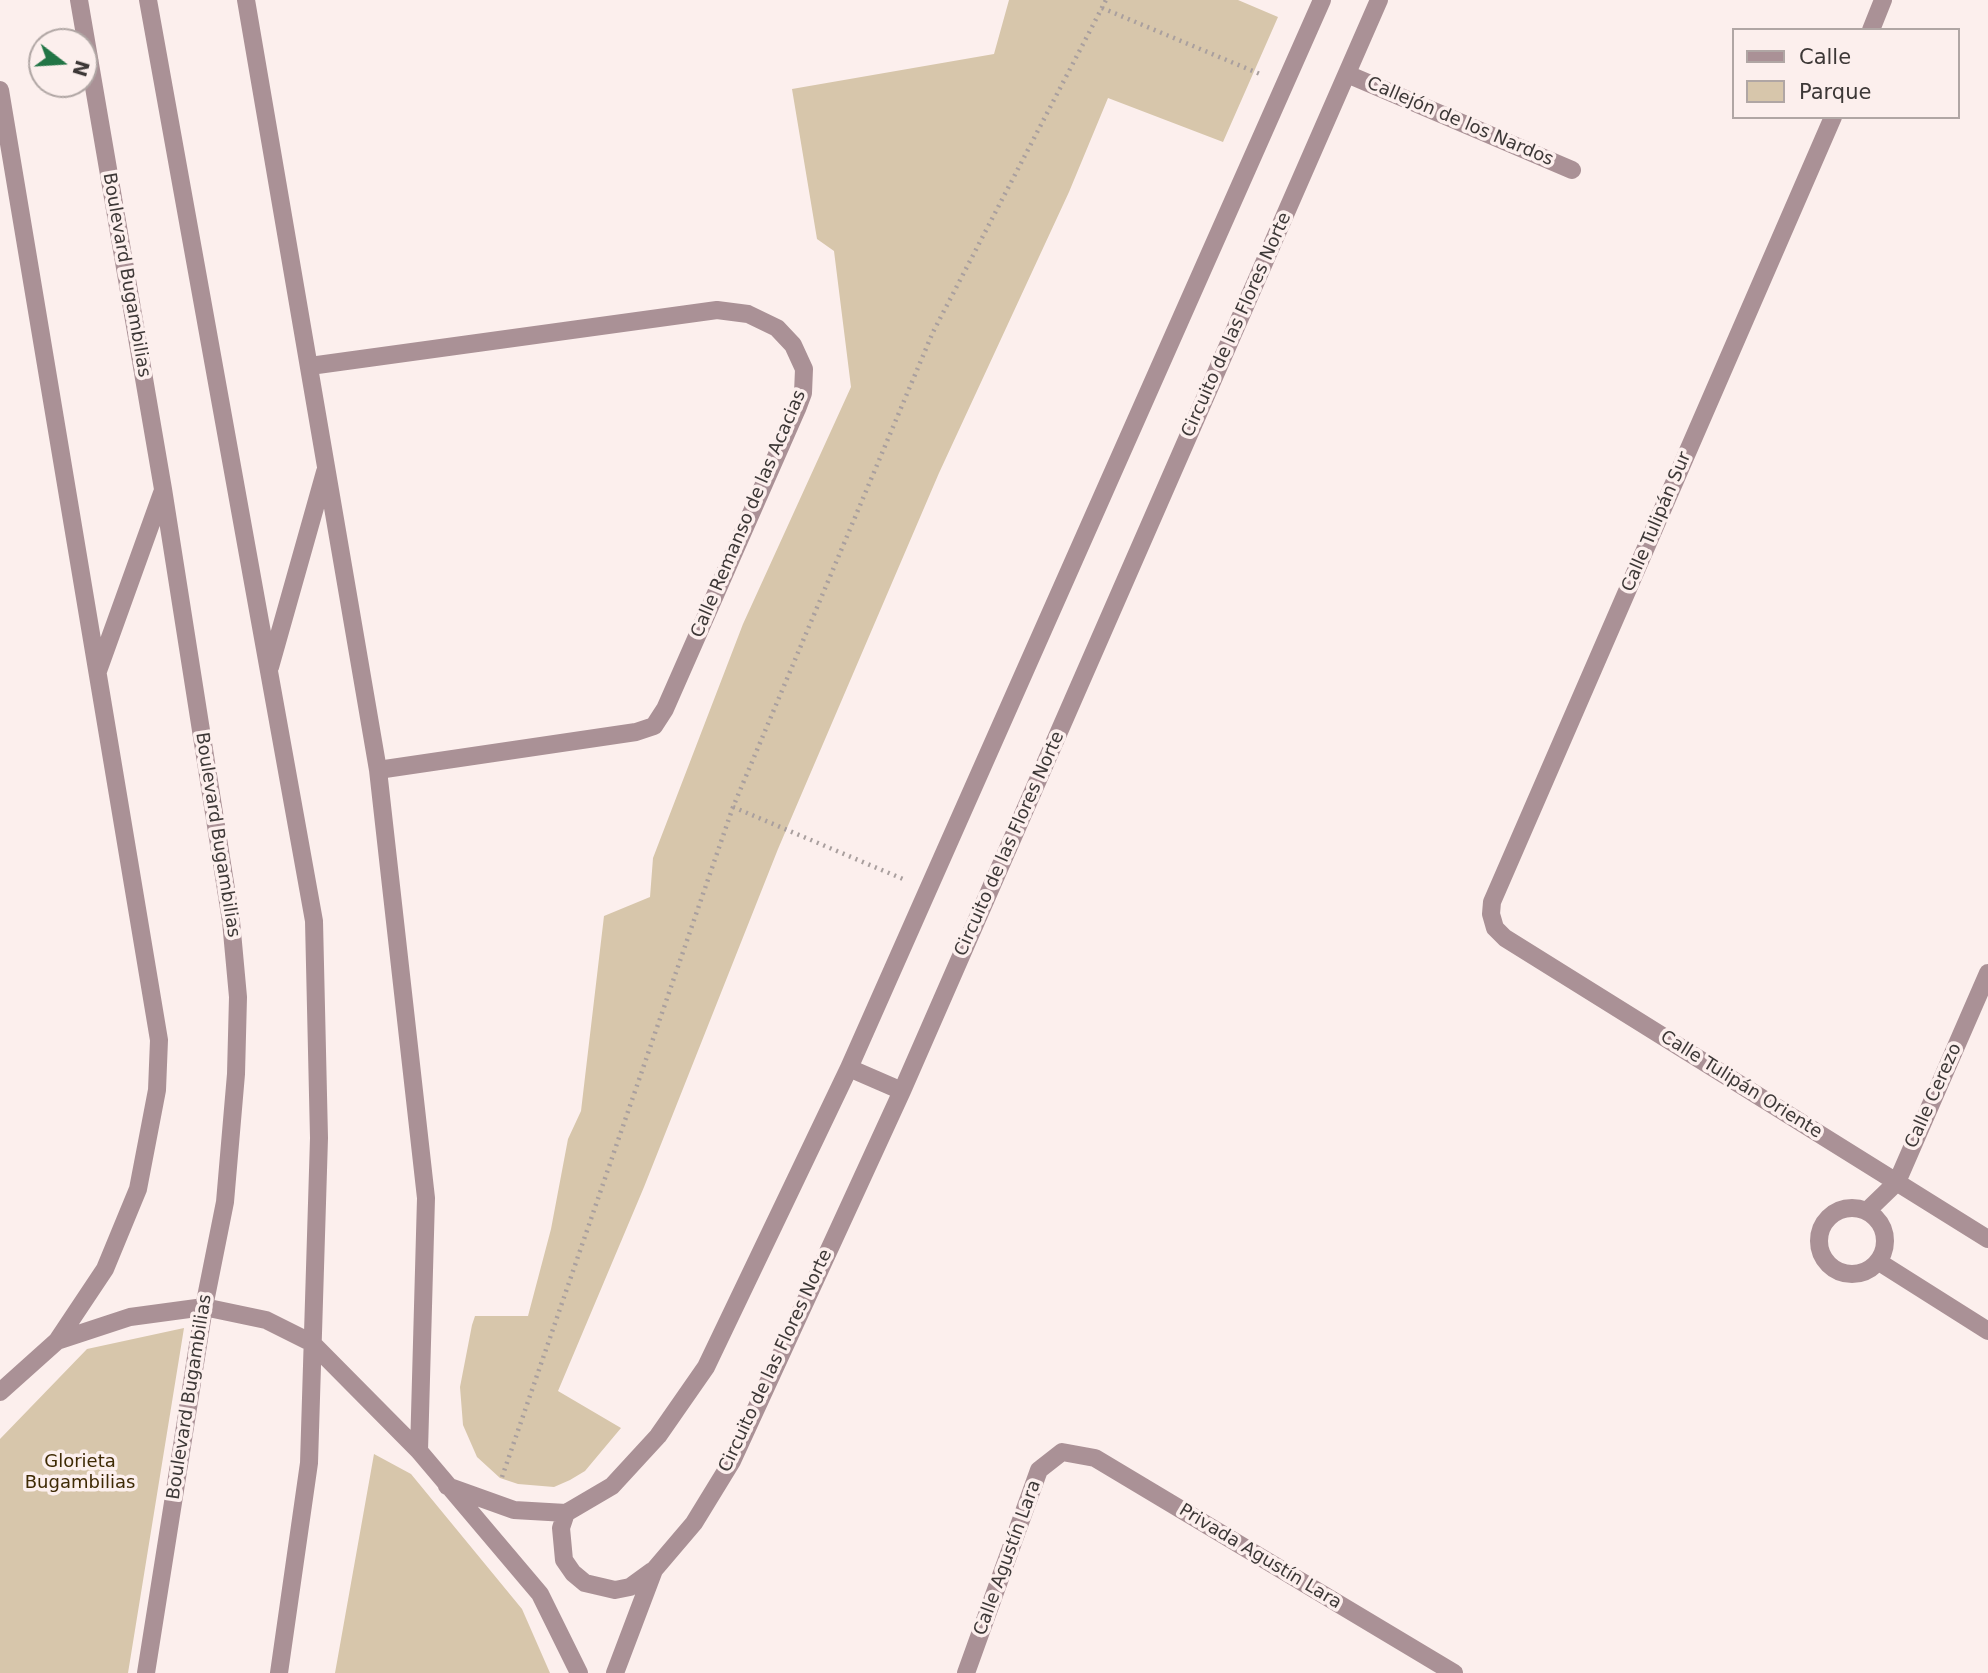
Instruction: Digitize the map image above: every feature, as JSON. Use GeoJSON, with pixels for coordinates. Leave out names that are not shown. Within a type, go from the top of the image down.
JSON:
{"type":"FeatureCollection","features":[{"type":"Feature","properties":{"kind":"street","name":"Boulevard Bugambilias"},"geometry":{"type":"LineString","coordinates":[[79,0],[163,489],[231,921],[238,997],[236,1074],[225,1202],[204,1307],[146,1673]]}},
{"type":"Feature","properties":{"kind":"street"},"geometry":{"type":"LineString","coordinates":[[148,0],[314,921],[319,1138],[309,1463],[279,1673]]}},
{"type":"Feature","properties":{"kind":"street"},"geometry":{"type":"LineString","coordinates":[[246,0],[378,770],[426,1198],[419,1451]]}},
{"type":"Feature","properties":{"kind":"street"},"geometry":{"type":"LineString","coordinates":[[447,1486],[514,1510],[566,1513],[612,1486],[658,1436],[706,1367],[849,1068],[1322,0]]}},
{"type":"Feature","properties":{"kind":"street","name":"Circuito de las Flores Norte"},"geometry":{"type":"LineString","coordinates":[[615,1673],[654,1570],[694,1523],[732,1461],[902,1091],[1380,0]]}},
{"type":"Feature","properties":{"kind":"street"},"geometry":{"type":"LineString","coordinates":[[1872,28],[1884,0]]}},
{"type":"Feature","properties":{"kind":"street","name":"Callejón de los Nardos"},"geometry":{"type":"LineString","coordinates":[[1347,74],[1572,170]]}},
{"type":"Feature","properties":{"kind":"street"},"geometry":{"type":"LineString","coordinates":[[0,90],[159,1040],[158,1090],[138,1189],[124,1230],[83,1306],[57,1341],[0,1392]]}},
{"type":"Feature","properties":{"kind":"street","name":"Calle Tulipán Sur"},"geometry":{"type":"LineString","coordinates":[[1495,928],[1492,902],[1832,119]]}},
{"type":"Feature","properties":{"kind":"street","name":"Calle Remanso de las Acacias"},"geometry":{"type":"LineString","coordinates":[[310,366],[717,310],[748,314],[776,328],[793,345],[804,369],[803,393],[797,409],[664,709],[654,726],[636,732],[378,770]]}},
{"type":"Feature","properties":{"kind":"street"},"geometry":{"type":"LineString","coordinates":[[269,671],[327,466]]}},
{"type":"Feature","properties":{"kind":"street"},"geometry":{"type":"LineString","coordinates":[[97,672],[163,489]]}},
{"type":"Feature","properties":{"kind":"street","name":"Calle Tulipán Oriente"},"geometry":{"type":"LineString","coordinates":[[1495,928],[1517,946],[1988,1239]]}},
{"type":"Feature","properties":{"kind":"street","name":"Calle Cerezo"},"geometry":{"type":"LineString","coordinates":[[1868,1210],[1897,1182],[1988,973]]}},
{"type":"Feature","properties":{"kind":"street"},"geometry":{"type":"LineString","coordinates":[[849,1068],[902,1091]]}},
{"type":"Feature","properties":{"kind":"street"},"geometry":{"type":"LineString","coordinates":[[1854,1207],[1868,1210],[1882,1224],[1886,1237],[1885,1251],[1879,1262],[1868,1271],[1848,1274],[1830,1267],[1821,1254],[1819,1233],[1827,1218],[1836,1211],[1854,1207]]}},
{"type":"Feature","properties":{"kind":"street"},"geometry":{"type":"LineString","coordinates":[[1879,1262],[1988,1331]]}},
{"type":"Feature","properties":{"kind":"street"},"geometry":{"type":"LineString","coordinates":[[57,1341],[130,1317],[204,1307],[266,1320],[312,1343],[419,1451],[540,1594],[579,1673]]}},
{"type":"Feature","properties":{"kind":"street"},"geometry":{"type":"LineString","coordinates":[[0,1383],[22,1370]]}},
{"type":"Feature","properties":{"kind":"street","name":"Calle Agustín Lara"},"geometry":{"type":"LineString","coordinates":[[966,1673],[1039,1470],[1062,1451]]}},
{"type":"Feature","properties":{"kind":"street","name":"Privada Agustín Lara"},"geometry":{"type":"LineString","coordinates":[[1062,1451],[1095,1458],[1454,1673]]}},
{"type":"Feature","properties":{"kind":"street"},"geometry":{"type":"LineString","coordinates":[[566,1513],[561,1536],[564,1560],[573,1573],[585,1583],[615,1590],[636,1584],[654,1570]]}},
{"type":"Feature","properties":{"kind":"path"},"geometry":{"type":"LineString","coordinates":[[493,1503],[576,1269],[733,807],[933,332],[1106,0]]}},
{"type":"Feature","properties":{"kind":"path"},"geometry":{"type":"LineString","coordinates":[[1102,8],[1284,85]]}},
{"type":"Feature","properties":{"kind":"path"},"geometry":{"type":"LineString","coordinates":[[733,807],[928,890]]}},
{"type":"Feature","properties":{"kind":"green space"},"geometry":{"type":"Polygon","coordinates":[[[1009,0],[1238,0],[1278,17],[1223,142],[1108,98],[1069,192],[939,473],[778,849],[644,1187],[558,1391],[621,1428],[585,1471],[554,1487],[518,1484],[500,1478],[477,1457],[463,1425],[460,1387],[472,1325],[475,1316],[528,1316],[551,1229],[568,1139],[581,1111],[604,916],[650,897],[653,858],[743,624],[851,387],[834,251],[817,239],[792,89],[994,54],[1009,0]]]}},
{"type":"Feature","properties":{"kind":"green space","name":"Glorieta Bugambilias"},"geometry":{"type":"Polygon","coordinates":[[[184,1328],[128,1673],[0,1673],[0,1439],[87,1349],[184,1328]]]}},
{"type":"Feature","properties":{"kind":"green space"},"geometry":{"type":"Polygon","coordinates":[[[374,1454],[411,1474],[522,1609],[550,1673],[335,1673],[374,1454]]]}}]}
